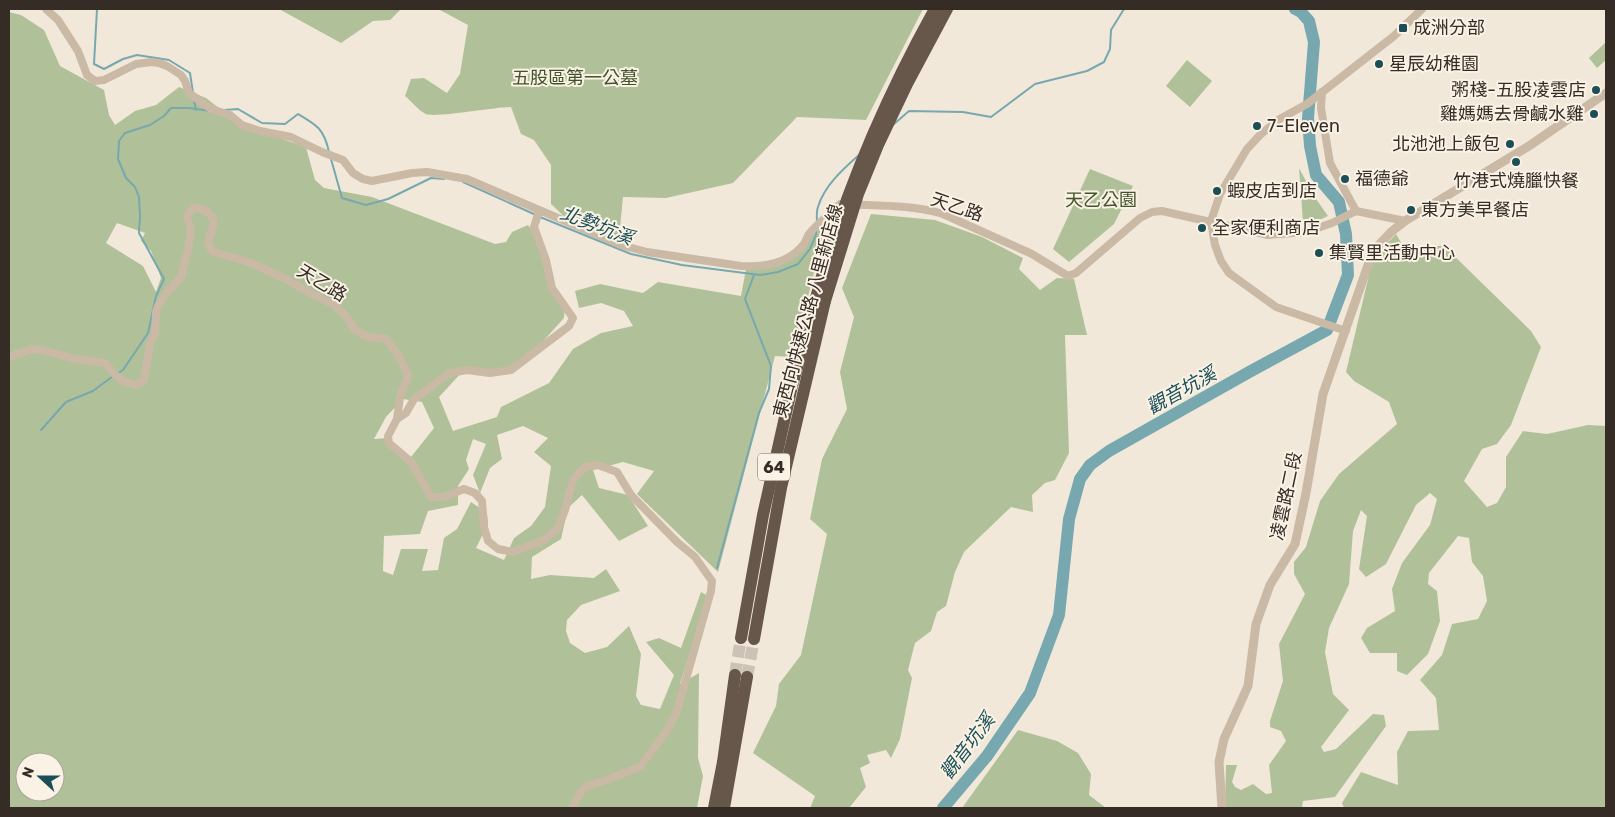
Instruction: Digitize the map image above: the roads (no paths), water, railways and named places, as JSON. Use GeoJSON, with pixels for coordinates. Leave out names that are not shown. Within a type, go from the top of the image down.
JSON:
{"type":"FeatureCollection","features":[{"type":"Feature","properties":{"kind":"highway","name":"東西向快速公路 八里新店線"},"geometry":{"type":"LineString","coordinates":[[821,299],[830,244],[854,177],[898,80],[935,9]]}},
{"type":"Feature","properties":{"kind":"highway","name":"東西向快速公路 八里新店線"},"geometry":{"type":"LineString","coordinates":[[747,638],[765,506],[792,386],[861,186],[907,84],[946,9]]}},
{"type":"Feature","properties":{"kind":"highway"},"geometry":{"type":"LineString","coordinates":[[724,808],[728,763],[741,676]]}},
{"type":"Feature","properties":{"kind":"highway"},"geometry":{"type":"LineString","coordinates":[[714,808],[728,763]]}},
{"type":"Feature","properties":{"kind":"street","name":"天乙路"},"geometry":{"type":"LineString","coordinates":[[46,9],[58,20],[78,51],[87,75],[96,81],[104,80],[136,64],[159,63],[181,75],[189,93],[212,109],[230,115],[242,125],[260,131],[291,137],[343,160],[353,173],[363,179],[372,181],[412,173],[428,172],[451,175],[477,182],[539,211],[621,245],[647,252],[741,266],[756,267],[774,264],[794,255],[805,243],[809,234],[840,204],[934,211],[1032,254],[1068,276],[1076,273],[1140,218],[1152,212],[1162,211],[1268,235],[1306,232],[1332,223],[1356,211]]}},
{"type":"Feature","properties":{"kind":"street"},"geometry":{"type":"LineString","coordinates":[[1342,329],[1276,307],[1229,273],[1221,261],[1215,245],[1211,221],[1220,194],[1247,149],[1260,135],[1278,120],[1307,104],[1394,36],[1422,9]]}},
{"type":"Feature","properties":{"kind":"street"},"geometry":{"type":"LineString","coordinates":[[1322,92],[1321,108],[1330,163],[1356,211],[1405,221]]}},
{"type":"Feature","properties":{"kind":"street","name":"凌雲路二段"},"geometry":{"type":"LineString","coordinates":[[1222,808],[1219,762],[1224,739],[1248,686],[1256,624],[1270,585],[1295,544],[1323,394],[1342,329],[1373,251],[1391,232],[1405,221],[1529,146],[1606,93]]}},
{"type":"Feature","properties":{"kind":"street","name":"天乙路"},"geometry":{"type":"LineString","coordinates":[[9,357],[32,349],[42,350],[75,359],[105,363],[119,380],[136,385],[144,380],[150,344],[155,333],[156,312],[168,291],[181,276],[191,231],[187,216],[193,208],[199,208],[210,214],[213,219],[214,224],[208,242],[213,252],[249,262],[286,279],[333,304],[347,317],[354,329],[368,337],[386,339],[400,358],[408,376],[400,397],[397,419]]}},
{"type":"Feature","properties":{"kind":"street"},"geometry":{"type":"LineString","coordinates":[[539,211],[534,227],[546,260],[552,288],[573,318],[569,326],[512,370],[490,373],[467,370],[450,373],[414,399],[406,413],[397,419],[388,436],[389,442],[411,462],[431,498],[444,497],[464,489],[475,493],[482,501],[484,526],[488,541],[498,549],[513,552],[544,540],[558,528],[573,480],[585,467],[598,465],[617,472],[630,495],[677,542],[695,556],[712,581],[676,710],[668,729],[640,767],[587,786],[572,808]]}},
{"type":"Feature","properties":{"kind":"waterway","name":"北勢坑溪"},"geometry":{"type":"LineString","coordinates":[[97,9],[94,64],[104,69],[123,59],[137,55],[169,60],[190,73],[193,93]]}},
{"type":"Feature","properties":{"kind":"waterway","name":"北勢坑溪"},"geometry":{"type":"LineString","coordinates":[[894,124],[909,111],[963,112],[991,117],[1035,84],[1087,71],[1104,62],[1110,49],[1111,30],[1124,9]]}},
{"type":"Feature","properties":{"kind":"waterway","name":"觀音坑溪"},"geometry":{"type":"LineString","coordinates":[[943,808],[987,756],[1030,693],[1059,615],[1069,519],[1080,479],[1090,465],[1109,451],[1327,330],[1348,275],[1346,234],[1339,202],[1316,175],[1310,146],[1308,118],[1314,42],[1309,21],[1301,12],[1295,9]]}},
{"type":"Feature","properties":{"kind":"waterway","name":"北勢坑溪"},"geometry":{"type":"LineString","coordinates":[[194,100],[196,110]]}},
{"type":"Feature","properties":{"kind":"waterway"},"geometry":{"type":"LineString","coordinates":[[117,374],[123,370],[148,333],[156,296],[164,279],[139,233],[139,197],[135,187],[126,178],[118,159],[119,141],[125,133],[150,125],[164,116],[171,108],[210,111]]}},
{"type":"Feature","properties":{"kind":"waterway","name":"北勢坑溪"},"geometry":{"type":"LineString","coordinates":[[224,110],[238,109],[262,123],[285,124],[298,114],[319,128],[325,138],[329,152]]}},
{"type":"Feature","properties":{"kind":"waterway","name":"北勢坑溪"},"geometry":{"type":"LineString","coordinates":[[817,223],[817,209],[829,185],[859,155]]}},
{"type":"Feature","properties":{"kind":"waterway","name":"北勢坑溪"},"geometry":{"type":"LineString","coordinates":[[331,159],[342,198],[366,205],[388,199],[431,178],[444,179]]}},
{"type":"Feature","properties":{"kind":"waterway","name":"北勢坑溪"},"geometry":{"type":"LineString","coordinates":[[463,182],[536,215]]}},
{"type":"Feature","properties":{"kind":"waterway","name":"北勢坑溪"},"geometry":{"type":"LineString","coordinates":[[540,217],[631,254],[682,265],[760,275],[778,272],[798,264],[810,249],[816,235],[816,230]]}},
{"type":"Feature","properties":{"kind":"waterway"},"geometry":{"type":"LineString","coordinates":[[717,568],[759,413],[769,389],[771,366],[745,299],[754,275]]}},
{"type":"Feature","properties":{"kind":"waterway"},"geometry":{"type":"LineString","coordinates":[[41,430],[66,402],[93,391],[113,376]]}},
{"type":"Feature","properties":{"kind":"tunnel"},"geometry":{"type":"LineString","coordinates":[[735,675],[741,638]]}},
{"type":"Feature","properties":{"kind":"tunnel"},"geometry":{"type":"LineString","coordinates":[[747,677],[754,639]]}},
{"type":"Feature","properties":{"kind":"place","name":"成洲分部"},"geometry":{"type":"Point","coordinates":[1403,28]}},
{"type":"Feature","properties":{"kind":"place","name":"星辰幼稚園"},"geometry":{"type":"Point","coordinates":[1379,64]}},
{"type":"Feature","properties":{"kind":"place","name":"粥棧-五股凌雲店"},"geometry":{"type":"Point","coordinates":[1596,90]}},
{"type":"Feature","properties":{"kind":"place","name":"雞媽媽去骨鹹水雞"},"geometry":{"type":"Point","coordinates":[1594,114]}},
{"type":"Feature","properties":{"kind":"place","name":"7-Eleven"},"geometry":{"type":"Point","coordinates":[1257,126]}},
{"type":"Feature","properties":{"kind":"place","name":"北池池上飯包"},"geometry":{"type":"Point","coordinates":[1510,144]}},
{"type":"Feature","properties":{"kind":"place","name":"竹港式燒臘快餐"},"geometry":{"type":"Point","coordinates":[1516,162]}},
{"type":"Feature","properties":{"kind":"place","name":"福德爺"},"geometry":{"type":"Point","coordinates":[1345,179]}},
{"type":"Feature","properties":{"kind":"place","name":"蝦皮店到店"},"geometry":{"type":"Point","coordinates":[1217,191]}},
{"type":"Feature","properties":{"kind":"place","name":"東方美早餐店"},"geometry":{"type":"Point","coordinates":[1411,210]}},
{"type":"Feature","properties":{"kind":"place","name":"全家便利商店"},"geometry":{"type":"Point","coordinates":[1202,228]}},
{"type":"Feature","properties":{"kind":"place","name":"集賢里活動中心"},"geometry":{"type":"Point","coordinates":[1319,253]}},
{"type":"Feature","properties":{"kind":"park label","name":"五股區第一公墓"},"geometry":{"type":"Point","coordinates":[575,78]}},
{"type":"Feature","properties":{"kind":"park label","name":"天乙公園"},"geometry":{"type":"Point","coordinates":[1101,200]}}]}
